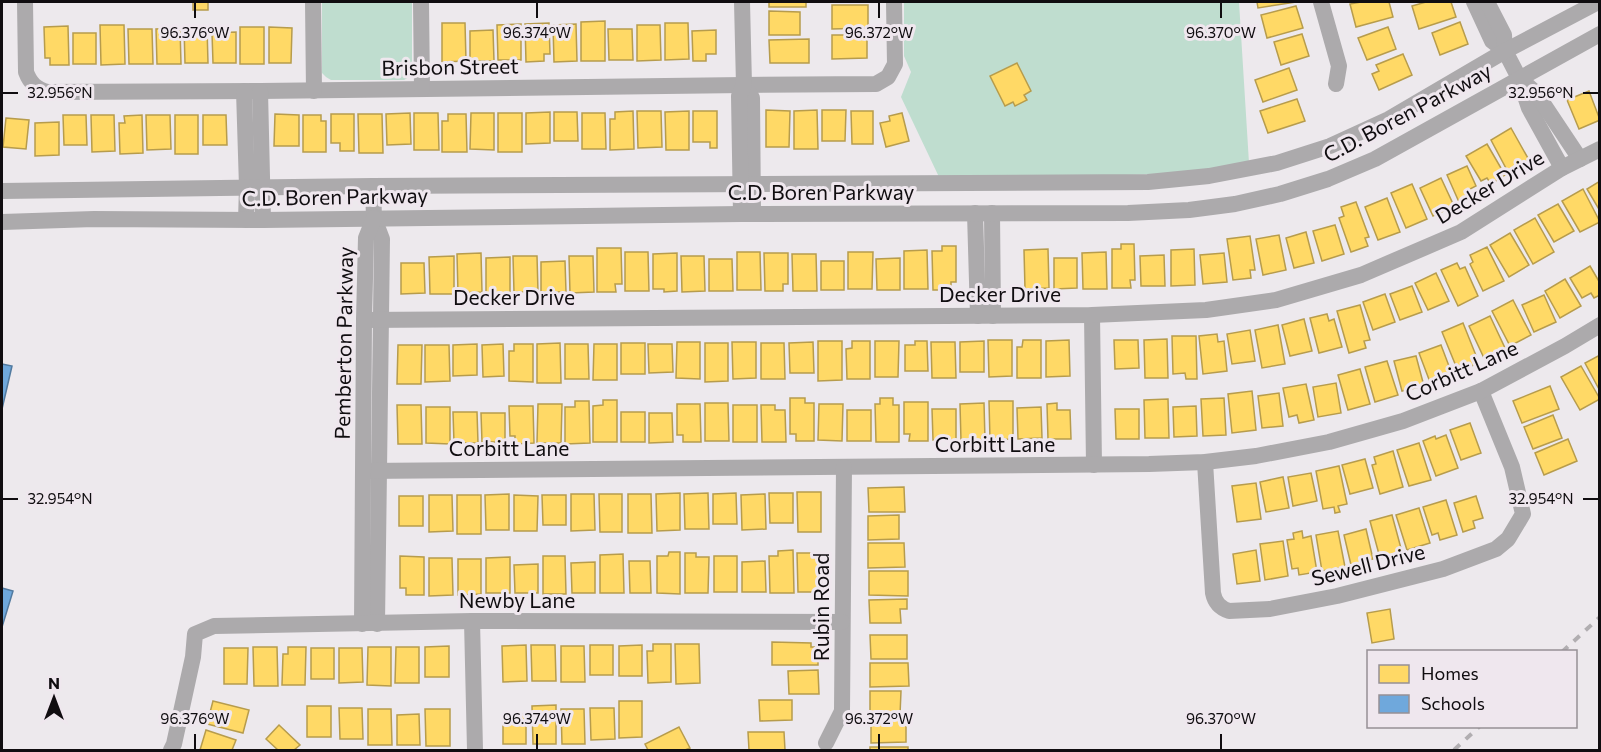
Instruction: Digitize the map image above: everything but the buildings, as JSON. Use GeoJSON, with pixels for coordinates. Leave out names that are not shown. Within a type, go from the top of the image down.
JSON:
{"type":"FeatureCollection","features":[{"type":"Feature","properties":{"kind":"street","name":"Brisbon Street"},"geometry":{"type":"LineString","coordinates":[[25,2],[26,72],[34,86],[48,92],[868,85],[876,84],[888,77],[895,64],[894,2]]}},
{"type":"Feature","properties":{"kind":"street"},"geometry":{"type":"LineString","coordinates":[[313,2],[314,91]]}},
{"type":"Feature","properties":{"kind":"street"},"geometry":{"type":"LineString","coordinates":[[421,2],[422,89]]}},
{"type":"Feature","properties":{"kind":"street"},"geometry":{"type":"LineString","coordinates":[[742,2],[744,85],[739,96],[747,184],[747,214]]}},
{"type":"Feature","properties":{"kind":"street"},"geometry":{"type":"LineString","coordinates":[[1321,2],[1339,66],[1336,84]]}},
{"type":"Feature","properties":{"kind":"street"},"geometry":{"type":"LineString","coordinates":[[1474,2],[1492,41],[1505,51],[1520,78],[1529,108],[1562,168]]}},
{"type":"Feature","properties":{"kind":"street"},"geometry":{"type":"LineString","coordinates":[[1487,2],[1504,35],[1505,51]]}},
{"type":"Feature","properties":{"kind":"street","name":"C.D. Boren Parkway"},"geometry":{"type":"LineString","coordinates":[[2,190],[1148,182],[1209,176],[1277,163],[1330,146],[1389,119],[1505,51],[1598,2]]}},
{"type":"Feature","properties":{"kind":"street","name":"C.D. Boren Parkway"},"geometry":{"type":"LineString","coordinates":[[2,222],[94,219],[263,220],[747,214],[1128,213],[1189,210],[1235,204],[1280,194],[1328,179],[1375,159],[1599,34]]}},
{"type":"Feature","properties":{"kind":"street"},"geometry":{"type":"LineString","coordinates":[[1520,78],[1536,93],[1580,159]]}},
{"type":"Feature","properties":{"kind":"street"},"geometry":{"type":"LineString","coordinates":[[252,92],[255,187],[263,220]]}},
{"type":"Feature","properties":{"kind":"street","name":"Decker Drive"},"geometry":{"type":"LineString","coordinates":[[372,320],[1092,315],[1217,309],[1276,300],[1360,275],[1461,232],[1562,168],[1599,149]]}},
{"type":"Feature","properties":{"kind":"street","name":"Pemberton Parkway"},"geometry":{"type":"LineString","coordinates":[[370,624],[372,320],[382,239],[374,219],[373,186]]}},
{"type":"Feature","properties":{"kind":"street"},"geometry":{"type":"LineString","coordinates":[[246,220],[255,187]]}},
{"type":"Feature","properties":{"kind":"street"},"geometry":{"type":"LineString","coordinates":[[983,213],[985,315]]}},
{"type":"Feature","properties":{"kind":"street"},"geometry":{"type":"LineString","coordinates":[[1092,315],[1094,465]]}},
{"type":"Feature","properties":{"kind":"street","name":"Corbitt Lane"},"geometry":{"type":"LineString","coordinates":[[371,470],[1094,465],[1205,462],[1256,456],[1329,442],[1403,421],[1481,391],[1599,325]]}},
{"type":"Feature","properties":{"kind":"street","name":"Sewell Drive"},"geometry":{"type":"LineString","coordinates":[[1205,462],[1213,593],[1215,600],[1223,609],[1229,611],[1270,609],[1337,596],[1443,569],[1496,549],[1508,539],[1523,514],[1512,467],[1481,391]]}},
{"type":"Feature","properties":{"kind":"street","name":"Rubin Road"},"geometry":{"type":"LineString","coordinates":[[826,743],[842,711],[844,466]]}},
{"type":"Feature","properties":{"kind":"street"},"geometry":{"type":"LineString","coordinates":[[472,621],[475,750]]}},
{"type":"Feature","properties":{"kind":"street","name":"Newby Lane"},"geometry":{"type":"LineString","coordinates":[[171,750],[193,657],[195,634],[214,626],[472,621],[842,622]]}},
{"type":"Feature","properties":{"kind":"green space"},"geometry":{"type":"Polygon","coordinates":[[[322,2],[412,2],[412,72],[409,77],[404,80],[331,80],[326,77],[322,73],[322,2]]]}},
{"type":"Feature","properties":{"kind":"green space"},"geometry":{"type":"Polygon","coordinates":[[[904,2],[1239,2],[1249,163],[1189,173],[939,177],[901,97],[911,72],[904,56],[904,2]]]}},
{"type":"Feature","properties":{"kind":"railway"},"geometry":{"type":"LineString","coordinates":[[1564,650],[1600,617]]}},
{"type":"Feature","properties":{"kind":"railway"},"geometry":{"type":"LineString","coordinates":[[1454,750],[1478,728]]}}]}
